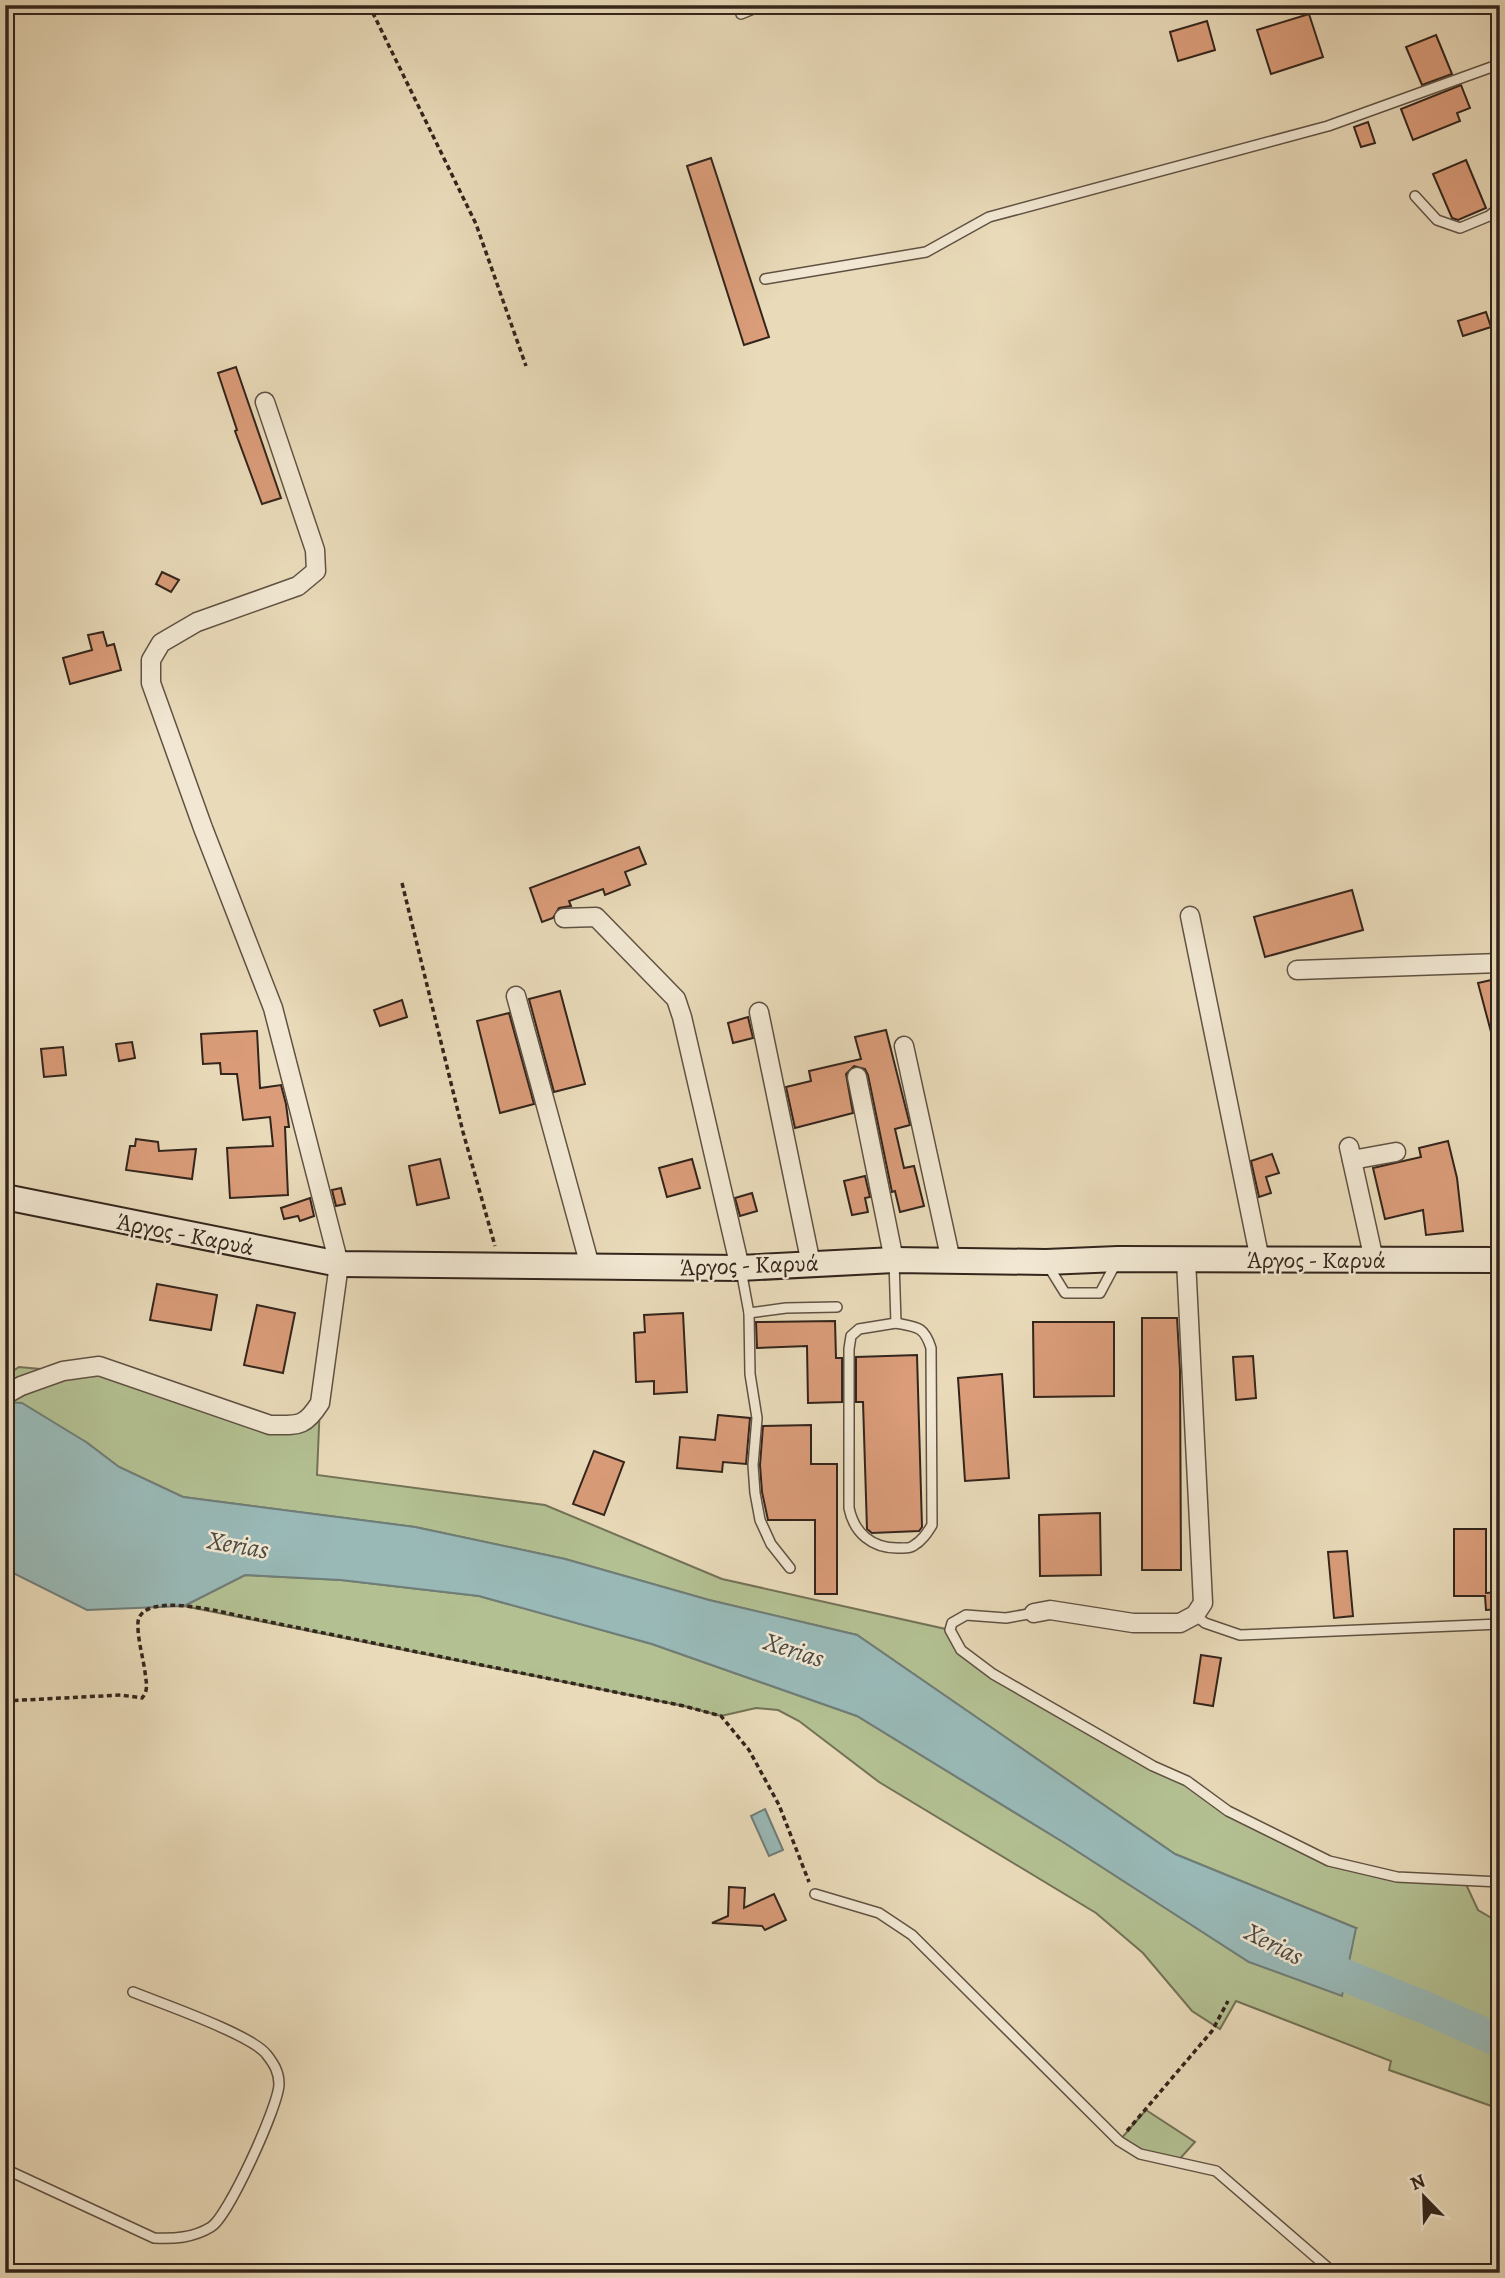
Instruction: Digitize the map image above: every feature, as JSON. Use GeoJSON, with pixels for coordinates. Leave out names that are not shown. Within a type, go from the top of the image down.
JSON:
{"type":"FeatureCollection","features":[{"type":"Feature","properties":{"kind":"main road","name":"Άργος - Καρυά"},"geometry":{"type":"LineString","coordinates":[[5,1197],[339,1264],[740,1268],[894,1260],[1500,1260]]}},
{"type":"Feature","properties":{"kind":"street"},"geometry":{"type":"LineString","coordinates":[[5,1395],[21,1386],[63,1371],[99,1366],[270,1425],[294,1425],[309,1419],[320,1403],[339,1264],[273,1009],[203,828],[151,683],[151,660],[161,643],[197,622],[298,586],[316,571],[314,550],[265,402]]}},
{"type":"Feature","properties":{"kind":"street"},"geometry":{"type":"LineString","coordinates":[[1190,916],[1260,1260]]}},
{"type":"Feature","properties":{"kind":"street"},"geometry":{"type":"LineString","coordinates":[[564,918],[596,917],[676,999],[740,1268]]}},
{"type":"Feature","properties":{"kind":"street"},"geometry":{"type":"LineString","coordinates":[[1297,970],[1500,964]]}},
{"type":"Feature","properties":{"kind":"street"},"geometry":{"type":"LineString","coordinates":[[516,996],[590,1266]]}},
{"type":"Feature","properties":{"kind":"street"},"geometry":{"type":"LineString","coordinates":[[759,1012],[811,1264]]}},
{"type":"Feature","properties":{"kind":"street"},"geometry":{"type":"LineString","coordinates":[[904,1046],[951,1261]]}},
{"type":"Feature","properties":{"kind":"street"},"geometry":{"type":"LineString","coordinates":[[857,1077],[894,1260]]}},
{"type":"Feature","properties":{"kind":"street"},"geometry":{"type":"LineString","coordinates":[[1374,1260],[1350,1153],[1396,1152]]}},
{"type":"Feature","properties":{"kind":"street"},"geometry":{"type":"LineString","coordinates":[[1034,1613],[1050,1610],[1133,1623],[1180,1623],[1195,1615],[1203,1604],[1186,1260]]}},
{"type":"Feature","properties":{"kind":"lane"},"geometry":{"type":"LineString","coordinates":[[741,14],[763,5]]}},
{"type":"Feature","properties":{"kind":"lane"},"geometry":{"type":"LineString","coordinates":[[765,279],[926,252],[989,217],[1328,126],[1500,64]]}},
{"type":"Feature","properties":{"kind":"lane"},"geometry":{"type":"LineString","coordinates":[[1415,196],[1437,220],[1460,228],[1489,216],[1500,207]]}},
{"type":"Feature","properties":{"kind":"lane"},"geometry":{"type":"LineString","coordinates":[[1046,1262],[1065,1293],[1100,1293],[1118,1259]]}},
{"type":"Feature","properties":{"kind":"lane"},"geometry":{"type":"LineString","coordinates":[[894,1260],[896,1323]]}},
{"type":"Feature","properties":{"kind":"lane"},"geometry":{"type":"LineString","coordinates":[[740,1268],[749,1313],[750,1374],[757,1418],[753,1465],[755,1493],[760,1520],[771,1544],[790,1568]]}},
{"type":"Feature","properties":{"kind":"lane"},"geometry":{"type":"LineString","coordinates":[[749,1313],[786,1308],[837,1307]]}},
{"type":"Feature","properties":{"kind":"lane"},"geometry":{"type":"LineString","coordinates":[[896,1323],[919,1327],[926,1335],[931,1348],[932,1525],[925,1536],[911,1548],[881,1548],[852,1523],[849,1508],[851,1336],[859,1329],[896,1323]]}},
{"type":"Feature","properties":{"kind":"lane"},"geometry":{"type":"LineString","coordinates":[[1034,1613],[1006,1618],[966,1615],[952,1623],[950,1630],[961,1650],[993,1674],[1153,1766],[1187,1780],[1228,1811],[1329,1861],[1398,1877],[1500,1882]]}},
{"type":"Feature","properties":{"kind":"lane"},"geometry":{"type":"LineString","coordinates":[[1195,1615],[1205,1623],[1240,1635],[1500,1624]]}},
{"type":"Feature","properties":{"kind":"lane"},"geometry":{"type":"LineString","coordinates":[[815,1894],[879,1913],[912,1935],[1119,2141],[1140,2154],[1216,2171],[1334,2273]]}},
{"type":"Feature","properties":{"kind":"lane"},"geometry":{"type":"LineString","coordinates":[[5,2169],[154,2238],[179,2239],[213,2226],[232,2198],[270,2118],[280,2086],[278,2071],[265,2052],[231,2032],[132,1992]]}},
{"type":"Feature","properties":{"kind":"path"},"geometry":{"type":"LineString","coordinates":[[369,5],[476,223],[526,366]]}},
{"type":"Feature","properties":{"kind":"path"},"geometry":{"type":"LineString","coordinates":[[401,883],[463,1132],[500,1265]]}},
{"type":"Feature","properties":{"kind":"path"},"geometry":{"type":"LineString","coordinates":[[5,1701],[121,1695],[142,1698],[147,1687],[138,1621],[144,1611],[158,1605],[184,1605],[684,1706],[721,1716],[749,1750],[779,1805],[815,1894]]}},
{"type":"Feature","properties":{"kind":"path"},"geometry":{"type":"LineString","coordinates":[[1119,2141],[1212,2031],[1228,2001]]}},
{"type":"Feature","properties":{"kind":"green space"},"geometry":{"type":"Polygon","coordinates":[[[99,1366],[294,1425],[320,1403],[317,1475],[545,1505],[722,1579],[950,1630],[961,1650],[1228,1811],[1329,1861],[1377,1874],[1464,1880],[1478,1910],[1500,1923],[1500,2109],[1389,2070],[1391,2061],[1236,2001],[1220,2029],[1192,2011],[1143,1953],[1096,1913],[879,1782],[799,1721],[778,1710],[756,1708],[721,1716],[684,1706],[184,1606],[245,1575],[341,1580],[479,1596],[652,1644],[857,1716],[1063,1842],[1249,1962],[1356,1928],[1175,1854],[857,1635],[709,1600],[565,1559],[415,1527],[183,1497],[119,1467],[86,1442],[5,1402],[5,1376],[19,1367],[63,1371],[99,1366]]]}},
{"type":"Feature","properties":{"kind":"green space"},"geometry":{"type":"Polygon","coordinates":[[[1146,2110],[1195,2142],[1177,2162],[1140,2154],[1119,2141],[1146,2110]]]}},
{"type":"Feature","properties":{"kind":"water"},"geometry":{"type":"Polygon","coordinates":[[[5,1402],[22,1403],[86,1442],[119,1467],[183,1497],[415,1527],[565,1559],[709,1600],[857,1635],[1175,1854],[1356,1928],[1342,1996],[1249,1962],[1063,1842],[857,1716],[652,1644],[479,1596],[341,1580],[245,1575],[184,1606],[87,1610],[5,1569],[5,1402]]]}},
{"type":"Feature","properties":{"kind":"water"},"geometry":{"type":"Polygon","coordinates":[[[765,1809],[783,1850],[769,1856],[751,1816],[765,1809]]]}},
{"type":"Feature","properties":{"kind":"building"},"geometry":{"type":"Polygon","coordinates":[[[1309,14],[1323,57],[1271,74],[1257,30],[1309,14]]]}},
{"type":"Feature","properties":{"kind":"building"},"geometry":{"type":"Polygon","coordinates":[[[1207,21],[1215,50],[1178,61],[1170,32],[1207,21]]]}},
{"type":"Feature","properties":{"kind":"building"},"geometry":{"type":"Polygon","coordinates":[[[1436,35],[1452,74],[1422,85],[1406,47],[1436,35]]]}},
{"type":"Feature","properties":{"kind":"building"},"geometry":{"type":"Polygon","coordinates":[[[1461,85],[1470,108],[1457,113],[1460,121],[1413,140],[1401,109],[1461,85]]]}},
{"type":"Feature","properties":{"kind":"building"},"geometry":{"type":"Polygon","coordinates":[[[1368,122],[1375,143],[1361,147],[1354,127],[1368,122]]]}},
{"type":"Feature","properties":{"kind":"building"},"geometry":{"type":"Polygon","coordinates":[[[711,158],[769,337],[744,345],[687,166],[711,158]]]}},
{"type":"Feature","properties":{"kind":"building"},"geometry":{"type":"Polygon","coordinates":[[[1466,160],[1486,208],[1458,220],[1452,218],[1433,174],[1466,160]]]}},
{"type":"Feature","properties":{"kind":"building"},"geometry":{"type":"Polygon","coordinates":[[[1486,312],[1491,327],[1463,336],[1458,321],[1486,312]]]}},
{"type":"Feature","properties":{"kind":"building"},"geometry":{"type":"Polygon","coordinates":[[[236,367],[281,498],[262,504],[235,431],[237,430],[218,373],[236,367]]]}},
{"type":"Feature","properties":{"kind":"building"},"geometry":{"type":"Polygon","coordinates":[[[162,572],[179,580],[171,592],[156,584],[162,572]]]}},
{"type":"Feature","properties":{"kind":"building"},"geometry":{"type":"Polygon","coordinates":[[[103,632],[107,646],[114,644],[121,670],[70,684],[63,658],[92,650],[88,635],[103,632]]]}},
{"type":"Feature","properties":{"kind":"building"},"geometry":{"type":"Polygon","coordinates":[[[639,847],[646,864],[625,872],[630,885],[605,895],[603,889],[569,901],[571,906],[559,908],[553,918],[542,922],[530,888],[639,847]]]}},
{"type":"Feature","properties":{"kind":"building"},"geometry":{"type":"Polygon","coordinates":[[[1352,890],[1363,930],[1265,957],[1254,917],[1352,890]]]}},
{"type":"Feature","properties":{"kind":"building"},"geometry":{"type":"Polygon","coordinates":[[[1500,978],[1500,1047],[1495,1047],[1478,983],[1500,978]]]}},
{"type":"Feature","properties":{"kind":"building"},"geometry":{"type":"Polygon","coordinates":[[[560,991],[585,1084],[554,1092],[529,999],[560,991]]]}},
{"type":"Feature","properties":{"kind":"building"},"geometry":{"type":"Polygon","coordinates":[[[402,1000],[407,1017],[380,1026],[374,1010],[402,1000]]]}},
{"type":"Feature","properties":{"kind":"building"},"geometry":{"type":"Polygon","coordinates":[[[509,1013],[534,1104],[500,1113],[477,1021],[509,1013]]]}},
{"type":"Feature","properties":{"kind":"building"},"geometry":{"type":"Polygon","coordinates":[[[748,1017],[753,1038],[733,1043],[728,1023],[748,1017]]]}},
{"type":"Feature","properties":{"kind":"building"},"geometry":{"type":"Polygon","coordinates":[[[886,1030],[910,1125],[895,1129],[904,1168],[914,1166],[924,1206],[900,1212],[895,1191],[892,1192],[865,1069],[854,1066],[846,1074],[853,1113],[795,1128],[786,1087],[811,1081],[809,1071],[861,1059],[855,1037],[886,1030]]]}},
{"type":"Feature","properties":{"kind":"building"},"geometry":{"type":"Polygon","coordinates":[[[257,1031],[260,1088],[281,1085],[286,1104],[289,1127],[285,1127],[288,1195],[230,1198],[227,1148],[273,1146],[270,1117],[243,1120],[237,1074],[221,1074],[220,1063],[203,1064],[201,1034],[257,1031]]]}},
{"type":"Feature","properties":{"kind":"building"},"geometry":{"type":"Polygon","coordinates":[[[132,1042],[135,1058],[119,1061],[116,1044],[132,1042]]]}},
{"type":"Feature","properties":{"kind":"building"},"geometry":{"type":"Polygon","coordinates":[[[63,1047],[66,1075],[44,1077],[41,1049],[63,1047]]]}},
{"type":"Feature","properties":{"kind":"building"},"geometry":{"type":"Polygon","coordinates":[[[136,1139],[158,1142],[159,1151],[196,1149],[192,1179],[126,1170],[130,1146],[135,1146],[136,1139]]]}},
{"type":"Feature","properties":{"kind":"building"},"geometry":{"type":"Polygon","coordinates":[[[1448,1141],[1457,1178],[1463,1231],[1426,1235],[1423,1210],[1385,1219],[1373,1168],[1421,1157],[1419,1148],[1448,1141]]]}},
{"type":"Feature","properties":{"kind":"building"},"geometry":{"type":"Polygon","coordinates":[[[1272,1154],[1279,1173],[1266,1177],[1271,1193],[1259,1197],[1251,1161],[1272,1154]]]}},
{"type":"Feature","properties":{"kind":"building"},"geometry":{"type":"Polygon","coordinates":[[[440,1159],[449,1198],[417,1205],[409,1166],[440,1159]]]}},
{"type":"Feature","properties":{"kind":"building"},"geometry":{"type":"Polygon","coordinates":[[[692,1159],[700,1188],[667,1197],[659,1168],[692,1159]]]}},
{"type":"Feature","properties":{"kind":"building"},"geometry":{"type":"Polygon","coordinates":[[[865,1176],[870,1197],[865,1198],[868,1212],[852,1215],[844,1181],[865,1176]]]}},
{"type":"Feature","properties":{"kind":"building"},"geometry":{"type":"Polygon","coordinates":[[[341,1188],[345,1204],[336,1206],[332,1190],[341,1188]]]}},
{"type":"Feature","properties":{"kind":"building"},"geometry":{"type":"Polygon","coordinates":[[[752,1193],[757,1211],[740,1216],[735,1198],[752,1193]]]}},
{"type":"Feature","properties":{"kind":"building"},"geometry":{"type":"Polygon","coordinates":[[[310,1198],[314,1216],[300,1221],[298,1216],[284,1219],[281,1208],[310,1198]]]}},
{"type":"Feature","properties":{"kind":"building"},"geometry":{"type":"Polygon","coordinates":[[[157,1284],[217,1295],[211,1330],[150,1320],[157,1284]]]}},
{"type":"Feature","properties":{"kind":"building"},"geometry":{"type":"Polygon","coordinates":[[[257,1305],[295,1313],[283,1373],[244,1365],[257,1305]]]}},
{"type":"Feature","properties":{"kind":"building"},"geometry":{"type":"Polygon","coordinates":[[[683,1313],[687,1392],[654,1394],[654,1381],[636,1382],[634,1333],[645,1332],[644,1315],[683,1313]]]}},
{"type":"Feature","properties":{"kind":"building"},"geometry":{"type":"Polygon","coordinates":[[[1142,1318],[1177,1318],[1180,1370],[1181,1570],[1142,1570],[1142,1318]]]}},
{"type":"Feature","properties":{"kind":"building"},"geometry":{"type":"Polygon","coordinates":[[[835,1321],[836,1358],[842,1358],[842,1402],[808,1403],[807,1346],[757,1348],[756,1322],[835,1321]]]}},
{"type":"Feature","properties":{"kind":"building"},"geometry":{"type":"Polygon","coordinates":[[[1033,1322],[1114,1322],[1114,1396],[1034,1397],[1033,1322]]]}},
{"type":"Feature","properties":{"kind":"building"},"geometry":{"type":"Polygon","coordinates":[[[917,1355],[922,1527],[919,1531],[872,1533],[867,1529],[863,1402],[856,1402],[856,1357],[917,1355]]]}},
{"type":"Feature","properties":{"kind":"building"},"geometry":{"type":"Polygon","coordinates":[[[1253,1356],[1256,1398],[1236,1400],[1233,1357],[1253,1356]]]}},
{"type":"Feature","properties":{"kind":"building"},"geometry":{"type":"Polygon","coordinates":[[[1002,1374],[1009,1478],[965,1481],[958,1378],[1002,1374]]]}},
{"type":"Feature","properties":{"kind":"building"},"geometry":{"type":"Polygon","coordinates":[[[718,1415],[750,1418],[746,1464],[723,1462],[722,1472],[677,1468],[680,1437],[715,1440],[718,1415]]]}},
{"type":"Feature","properties":{"kind":"building"},"geometry":{"type":"Polygon","coordinates":[[[811,1425],[811,1464],[837,1464],[837,1594],[815,1594],[815,1520],[768,1520],[762,1492],[760,1465],[763,1426],[811,1425]]]}},
{"type":"Feature","properties":{"kind":"building"},"geometry":{"type":"Polygon","coordinates":[[[594,1451],[624,1462],[604,1515],[573,1504],[594,1451]]]}},
{"type":"Feature","properties":{"kind":"building"},"geometry":{"type":"Polygon","coordinates":[[[1100,1513],[1101,1575],[1040,1576],[1039,1515],[1100,1513]]]}},
{"type":"Feature","properties":{"kind":"building"},"geometry":{"type":"Polygon","coordinates":[[[1454,1529],[1486,1529],[1486,1593],[1500,1592],[1500,1609],[1486,1610],[1485,1596],[1454,1596],[1454,1529]]]}},
{"type":"Feature","properties":{"kind":"building"},"geometry":{"type":"Polygon","coordinates":[[[1347,1551],[1353,1616],[1334,1618],[1328,1552],[1347,1551]]]}},
{"type":"Feature","properties":{"kind":"building"},"geometry":{"type":"Polygon","coordinates":[[[1201,1655],[1221,1658],[1213,1706],[1194,1703],[1201,1655]]]}},
{"type":"Feature","properties":{"kind":"building"},"geometry":{"type":"Polygon","coordinates":[[[729,1887],[745,1888],[744,1908],[774,1894],[786,1920],[765,1930],[762,1926],[712,1923],[728,1916],[729,1887]]]}},
{"type":"Feature","properties":{"kind":"waterway","name":"Xerias"},"geometry":{"type":"LineString","coordinates":[[1304,1959],[1500,2041]]}}]}
